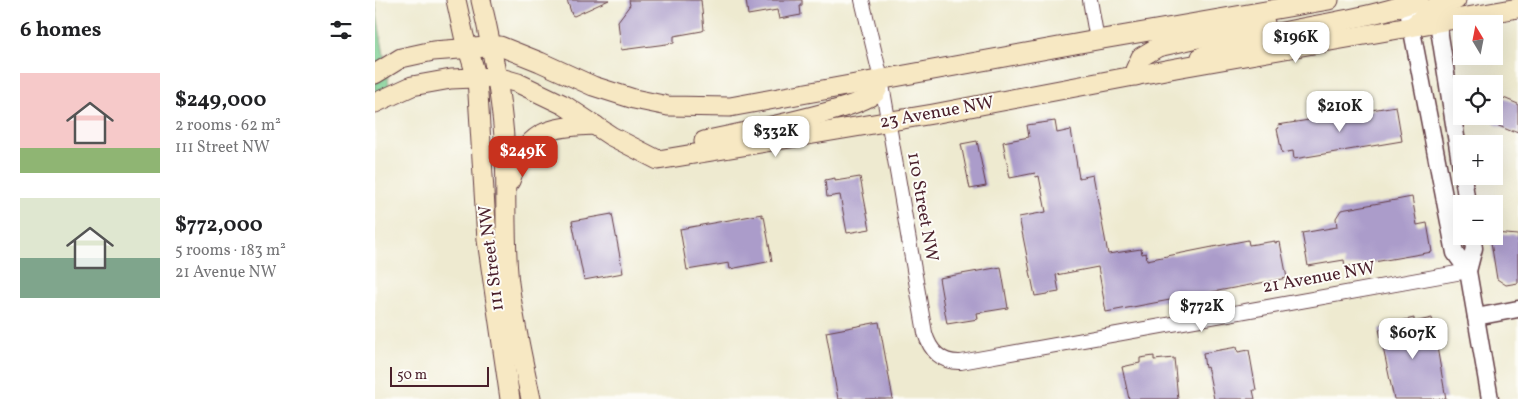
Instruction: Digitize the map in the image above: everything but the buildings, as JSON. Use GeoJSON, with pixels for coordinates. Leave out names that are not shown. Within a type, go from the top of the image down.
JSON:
{"type":"FeatureCollection","features":[{"type":"Feature","properties":{"kind":"main road","name":"111 Street NW"},"geometry":{"type":"LineString","coordinates":[[456,0],[464,36],[477,78],[487,240],[510,399]]}},
{"type":"Feature","properties":{"kind":"main road","name":"111 Street NW"},"geometry":{"type":"LineString","coordinates":[[481,0],[497,77],[505,151],[509,283],[531,399]]}},
{"type":"Feature","properties":{"kind":"main road"},"geometry":{"type":"LineString","coordinates":[[375,74],[401,58],[433,51],[500,46],[593,86],[634,99],[668,106],[730,107],[1329,0]]}},
{"type":"Feature","properties":{"kind":"main road"},"geometry":{"type":"LineString","coordinates":[[1176,68],[1224,46],[1456,0]]}},
{"type":"Feature","properties":{"kind":"main road"},"geometry":{"type":"LineString","coordinates":[[1136,76],[1135,70],[1141,57],[1158,47],[1291,17],[1311,3]]}},
{"type":"Feature","properties":{"kind":"main road"},"geometry":{"type":"LineString","coordinates":[[1423,6],[1518,8]]}},
{"type":"Feature","properties":{"kind":"main road"},"geometry":{"type":"LineString","coordinates":[[1411,27],[1423,6]]}},
{"type":"Feature","properties":{"kind":"main road","name":"23 Avenue NW"},"geometry":{"type":"LineString","coordinates":[[375,102],[413,86],[451,79],[497,77],[518,83],[565,105],[611,136],[658,160],[888,122],[1176,68],[1411,27]]}},
{"type":"Feature","properties":{"kind":"main road"},"geometry":{"type":"LineString","coordinates":[[670,158],[677,147],[810,117],[864,100],[875,93],[881,79]]}},
{"type":"Feature","properties":{"kind":"main road"},"geometry":{"type":"LineString","coordinates":[[507,190],[523,149],[542,133],[563,126],[595,125]]}},
{"type":"Feature","properties":{"kind":"street","name":"110 Street NW"},"geometry":{"type":"LineString","coordinates":[[862,0],[881,79],[925,333],[930,346],[940,358]]}},
{"type":"Feature","properties":{"kind":"street"},"geometry":{"type":"LineString","coordinates":[[1089,0],[1097,40]]}},
{"type":"Feature","properties":{"kind":"street"},"geometry":{"type":"LineString","coordinates":[[1423,6],[1411,27],[1455,253],[1468,271]]}},
{"type":"Feature","properties":{"kind":"street"},"geometry":{"type":"LineString","coordinates":[[1423,6],[1453,135]]}},
{"type":"Feature","properties":{"kind":"street"},"geometry":{"type":"LineString","coordinates":[[1474,245],[1468,271],[1490,399]]}},
{"type":"Feature","properties":{"kind":"street","name":"21 Avenue NW"},"geometry":{"type":"LineString","coordinates":[[940,358],[961,362],[1468,271]]}},
{"type":"Feature","properties":{"kind":"street"},"geometry":{"type":"LineString","coordinates":[[1476,317],[1518,309]]}},
{"type":"Feature","properties":{"kind":"green space"},"geometry":{"type":"Polygon","coordinates":[[[375,3],[391,96],[375,96],[375,3]]]}}]}
